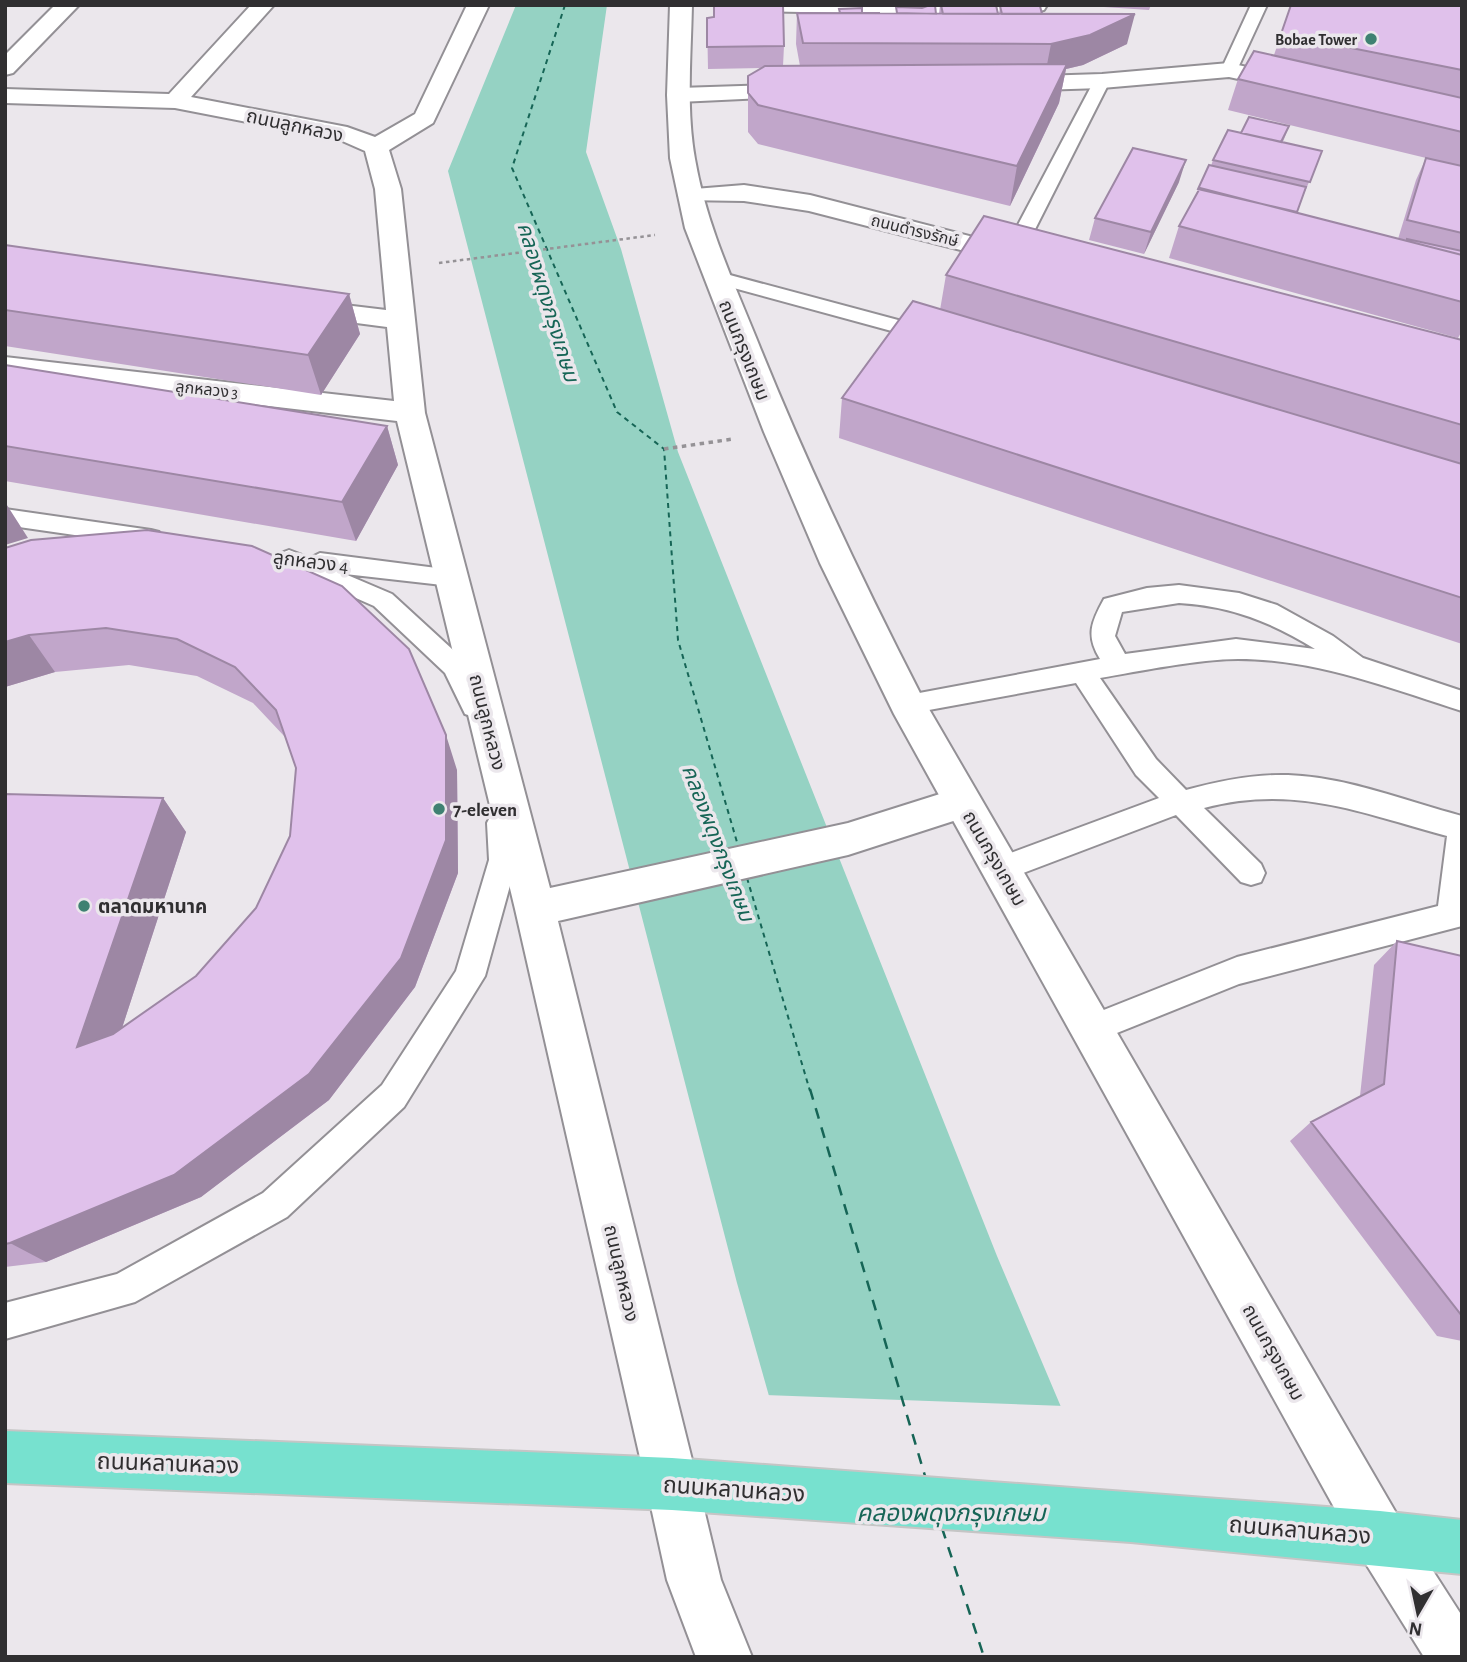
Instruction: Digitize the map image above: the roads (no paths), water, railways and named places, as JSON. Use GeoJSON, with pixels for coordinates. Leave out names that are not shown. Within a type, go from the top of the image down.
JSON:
{"type":"FeatureCollection","features":[{"type":"Feature","properties":{"kind":"main road","name":"ถนนหลานหลวง"},"geometry":{"type":"LineString","coordinates":[[5,1457],[671,1484],[1131,1516],[1380,1536],[1462,1547]]}},
{"type":"Feature","properties":{"kind":"street"},"geometry":{"type":"LineString","coordinates":[[5,68],[68,5]]}},
{"type":"Feature","properties":{"kind":"street"},"geometry":{"type":"LineString","coordinates":[[174,101],[263,5]]}},
{"type":"Feature","properties":{"kind":"street"},"geometry":{"type":"LineString","coordinates":[[376,147],[425,118],[478,5]]}},
{"type":"Feature","properties":{"kind":"street","name":"ถนนกรุงเกษม"},"geometry":{"type":"LineString","coordinates":[[681,5],[679,95],[682,158],[698,228],[779,432],[837,563],[907,704],[962,803],[1380,1536],[1457,1657]]}},
{"type":"Feature","properties":{"kind":"street"},"geometry":{"type":"LineString","coordinates":[[745,5],[1015,9],[1036,5]]}},
{"type":"Feature","properties":{"kind":"street"},"geometry":{"type":"LineString","coordinates":[[992,84],[1101,80],[1229,70],[1311,88]]}},
{"type":"Feature","properties":{"kind":"street"},"geometry":{"type":"LineString","coordinates":[[679,95],[815,90]]}},
{"type":"Feature","properties":{"kind":"street","name":"ถนนลูกหลวง"},"geometry":{"type":"LineString","coordinates":[[5,96],[174,101],[347,134],[376,147],[388,189],[410,413],[535,909],[694,1580],[724,1657]]}},
{"type":"Feature","properties":{"kind":"street","name":"ถนนดำรงรักษ์"},"geometry":{"type":"LineString","coordinates":[[691,195],[744,193],[810,203],[1039,262]]}},
{"type":"Feature","properties":{"kind":"street"},"geometry":{"type":"LineString","coordinates":[[278,305],[401,320]]}},
{"type":"Feature","properties":{"kind":"street","name":"ลูกหลวง 3"},"geometry":{"type":"LineString","coordinates":[[5,366],[410,413]]}},
{"type":"Feature","properties":{"kind":"street"},"geometry":{"type":"LineString","coordinates":[[535,909],[594,898],[848,839],[962,803]]}},
{"type":"Feature","properties":{"kind":"lane"},"geometry":{"type":"LineString","coordinates":[[1229,70],[1259,5]]}},
{"type":"Feature","properties":{"kind":"lane"},"geometry":{"type":"LineString","coordinates":[[1013,255],[1101,80]]}},
{"type":"Feature","properties":{"kind":"lane"},"geometry":{"type":"LineString","coordinates":[[715,276],[952,341]]}},
{"type":"Feature","properties":{"kind":"lane"},"geometry":{"type":"LineString","coordinates":[[5,517],[178,542],[74,550]]}},
{"type":"Feature","properties":{"kind":"lane","name":"ลูกหลวง 4"},"geometry":{"type":"LineString","coordinates":[[451,577],[276,557],[383,600],[455,667],[498,757]]}},
{"type":"Feature","properties":{"kind":"lane"},"geometry":{"type":"LineString","coordinates":[[1119,665],[1104,647],[1100,628],[1113,605],[1144,595],[1221,595],[1272,611],[1320,638],[1357,666]]}},
{"type":"Feature","properties":{"kind":"lane"},"geometry":{"type":"LineString","coordinates":[[907,704],[1119,665],[1236,649],[1270,651],[1357,666],[1462,701]]}},
{"type":"Feature","properties":{"kind":"lane"},"geometry":{"type":"LineString","coordinates":[[1083,673],[1146,767],[1251,873]]}},
{"type":"Feature","properties":{"kind":"lane"},"geometry":{"type":"LineString","coordinates":[[5,1321],[123,1290],[275,1205],[393,1096],[470,976],[503,860],[498,757]]}},
{"type":"Feature","properties":{"kind":"lane"},"geometry":{"type":"LineString","coordinates":[[1002,869],[1183,802],[1229,789],[1288,786],[1361,798],[1462,829],[1457,913],[1237,971],[1092,1029]]}},
{"type":"Feature","properties":{"kind":"water","name":"คลองผดุงกรุงเกษม"},"geometry":{"type":"Polygon","coordinates":[[[516,5],[607,5],[586,152],[621,249],[678,452],[997,1256],[1167,1657],[843,1657],[737,1283],[448,171],[516,5]]]}},
{"type":"Feature","properties":{"kind":"place","name":"Bobae Tower"},"geometry":{"type":"Point","coordinates":[1371,39]}},
{"type":"Feature","properties":{"kind":"place","name":"7-eleven"},"geometry":{"type":"Point","coordinates":[439,809]}},
{"type":"Feature","properties":{"kind":"place","name":"ตลาดมหานาค"},"geometry":{"type":"Point","coordinates":[84,906]}}]}
